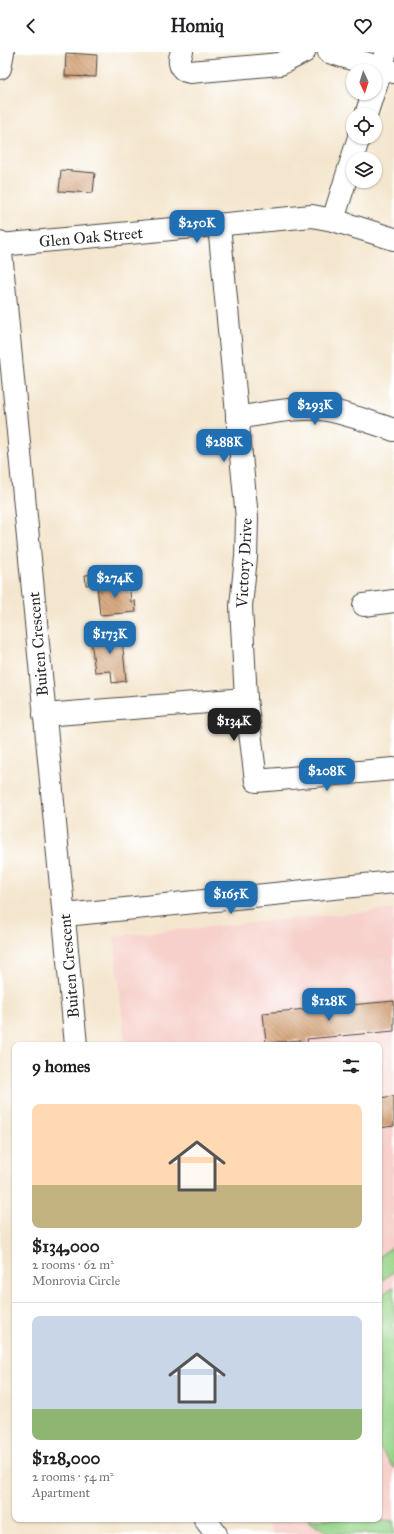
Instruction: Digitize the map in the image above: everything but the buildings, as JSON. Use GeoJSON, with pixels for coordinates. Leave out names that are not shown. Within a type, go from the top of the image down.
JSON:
{"type":"FeatureCollection","features":[{"type":"Feature","properties":{"kind":"street"},"geometry":{"type":"LineString","coordinates":[[0,68],[3,52]]}},
{"type":"Feature","properties":{"kind":"street"},"geometry":{"type":"LineString","coordinates":[[182,52],[179,61],[180,65],[183,69],[190,72],[280,64],[304,52]]}},
{"type":"Feature","properties":{"kind":"street"},"geometry":{"type":"LineString","coordinates":[[329,52],[384,70]]}},
{"type":"Feature","properties":{"kind":"street"},"geometry":{"type":"LineString","coordinates":[[333,220],[358,144]]}},
{"type":"Feature","properties":{"kind":"street","name":"Glen Oak Street"},"geometry":{"type":"LineString","coordinates":[[0,243],[312,216],[333,220],[394,238]]}},
{"type":"Feature","properties":{"kind":"street","name":"Victory Drive"},"geometry":{"type":"LineString","coordinates":[[218,225],[247,518],[246,557],[241,606],[246,700],[256,781],[394,769]]}},
{"type":"Feature","properties":{"kind":"street","name":"Buiten Crescent"},"geometry":{"type":"LineString","coordinates":[[0,243],[44,715],[65,915],[76,1042]]}},
{"type":"Feature","properties":{"kind":"street"},"geometry":{"type":"LineString","coordinates":[[237,418],[308,408],[332,411],[394,430]]}},
{"type":"Feature","properties":{"kind":"street"},"geometry":{"type":"LineString","coordinates":[[364,605],[394,601]]}},
{"type":"Feature","properties":{"kind":"street"},"geometry":{"type":"LineString","coordinates":[[44,715],[246,700]]}},
{"type":"Feature","properties":{"kind":"street"},"geometry":{"type":"LineString","coordinates":[[65,915],[394,882]]}},
{"type":"Feature","properties":{"kind":"street"},"geometry":{"type":"LineString","coordinates":[[207,1522],[216,1534]]}},
{"type":"Feature","properties":{"kind":"shaded area"},"geometry":{"type":"Polygon","coordinates":[[[394,909],[394,1534],[273,1534],[266,1522],[382,1522],[382,1042],[125,1042],[114,936],[394,909]]]}},
{"type":"Feature","properties":{"kind":"green space"},"geometry":{"type":"Polygon","coordinates":[[[394,1246],[394,1272],[382,1280],[382,1254],[394,1246]]]}},
{"type":"Feature","properties":{"kind":"green space"},"geometry":{"type":"Polygon","coordinates":[[[394,1286],[394,1469],[382,1451],[382,1295],[394,1286]]]}},
{"type":"Feature","properties":{"kind":"green space"},"geometry":{"type":"Polygon","coordinates":[[[394,1521],[394,1534],[330,1534],[312,1522],[394,1521]]]}}]}
